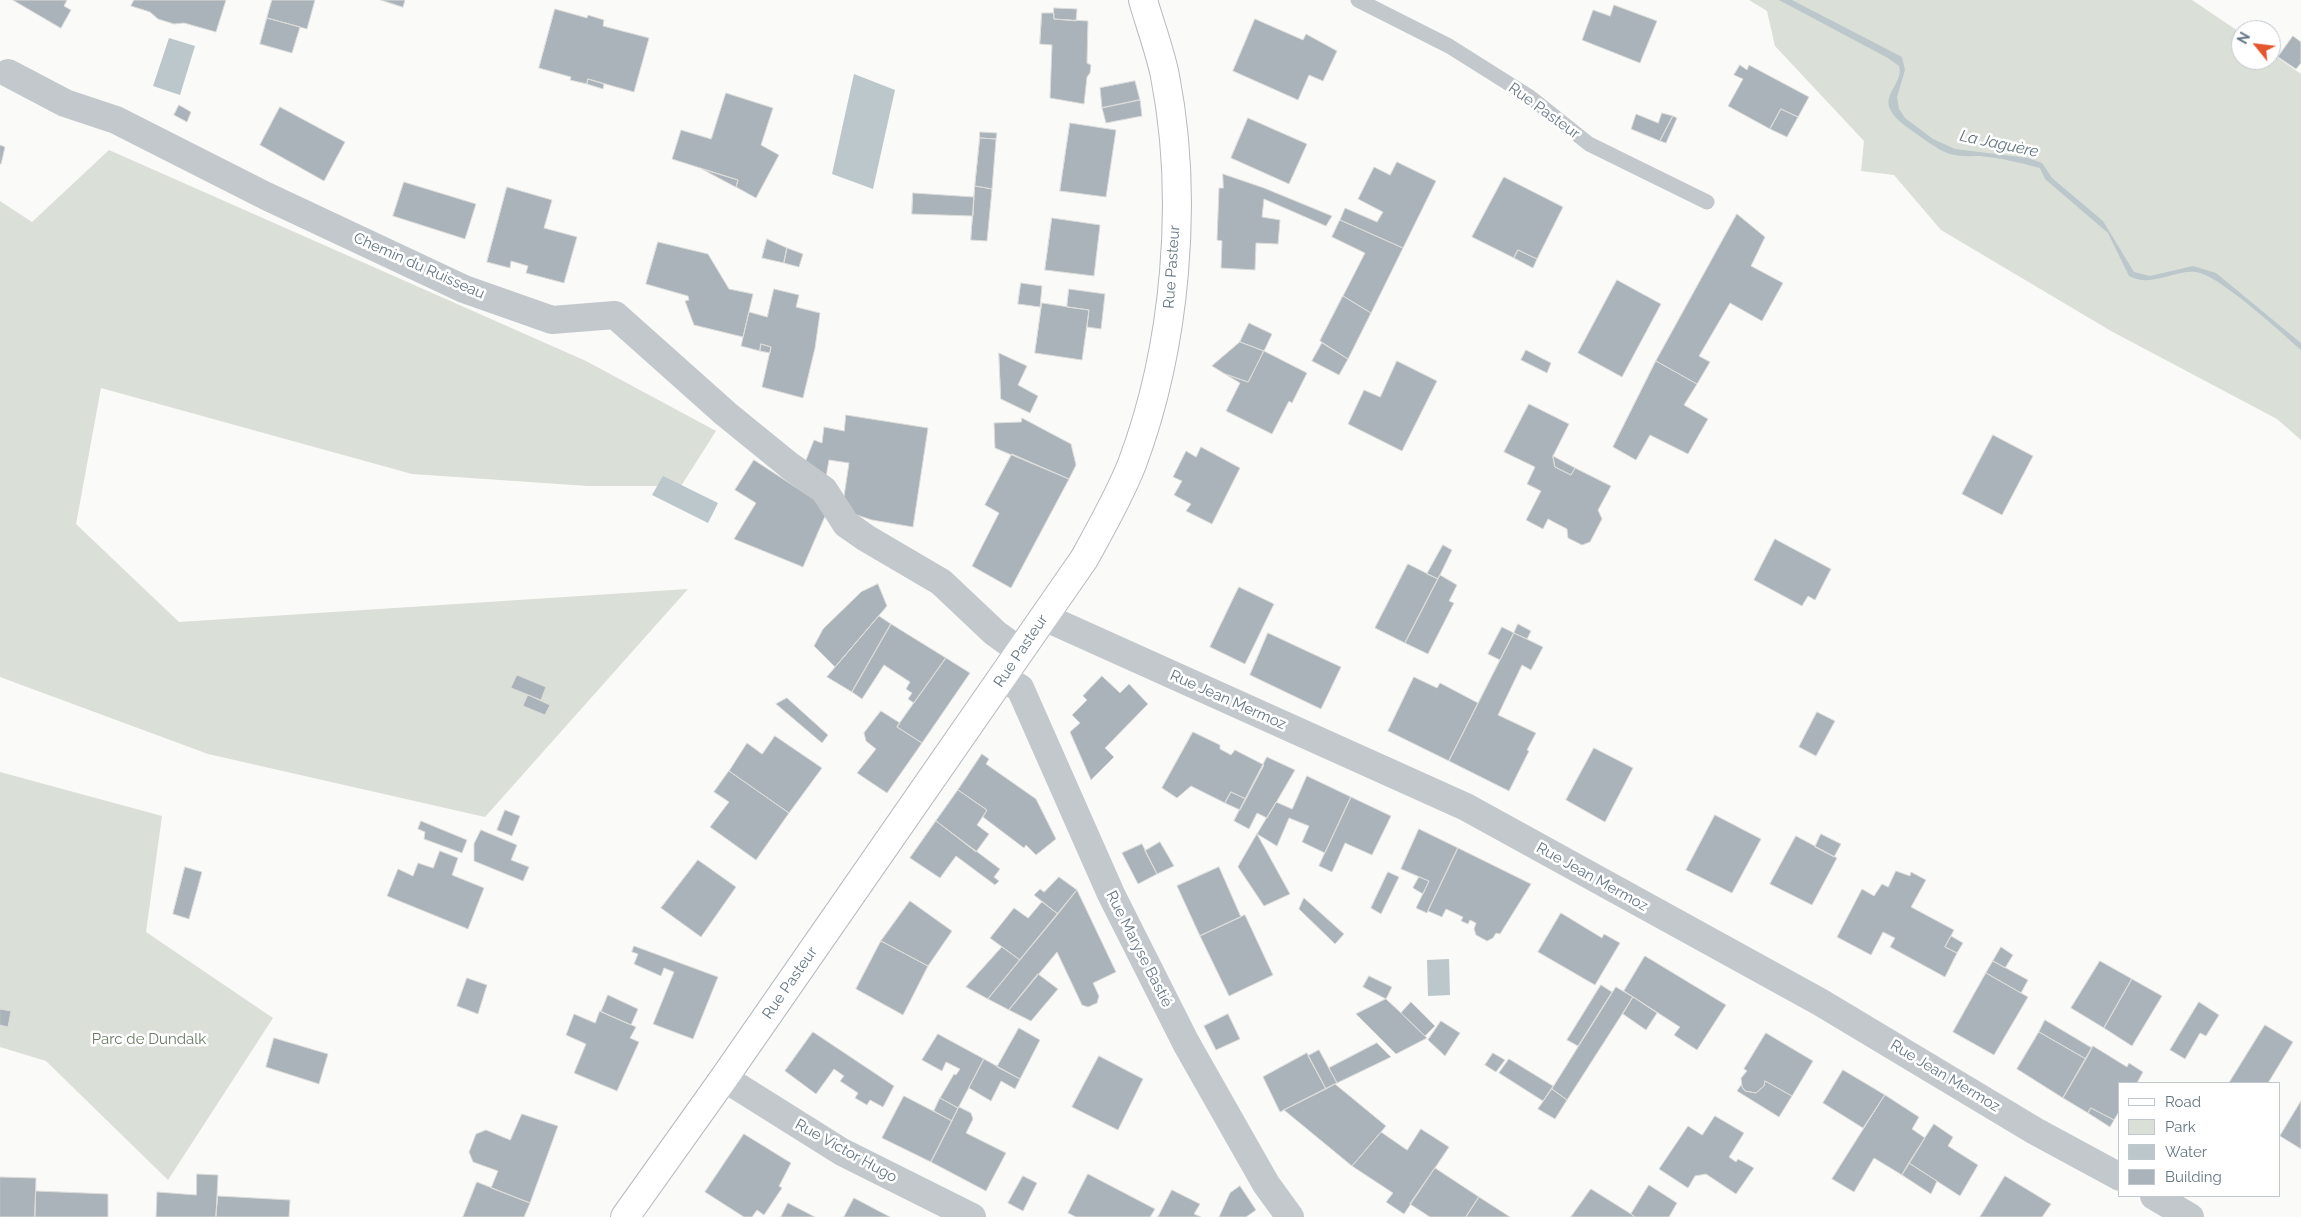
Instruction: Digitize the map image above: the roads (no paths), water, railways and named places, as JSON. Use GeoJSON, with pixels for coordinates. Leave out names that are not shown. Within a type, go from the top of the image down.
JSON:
{"type":"FeatureCollection","features":[{"type":"Feature","properties":{"kind":"street","name":"Rue Pasteur"},"geometry":{"type":"LineString","coordinates":[[625,1217],[724,1078],[1084,558],[1115,502],[1132,464],[1161,364],[1168,323],[1176,242],[1175,158],[1165,75],[1143,0]]}},
{"type":"Feature","properties":{"kind":"street","name":"Chemin du Ruisseau"},"geometry":{"type":"LineString","coordinates":[[8,73],[65,103],[116,120],[266,196],[464,289],[552,320],[615,315],[726,414],[790,466],[824,490],[846,524],[866,538],[941,582],[995,633],[1020,651]]}},
{"type":"Feature","properties":{"kind":"street","name":"Rue Jean Mermoz"},"geometry":{"type":"LineString","coordinates":[[1044,617],[1466,807],[1820,1002],[2035,1131],[2118,1176]]}},
{"type":"Feature","properties":{"kind":"street","name":"Rue Maryse Bastié"},"geometry":{"type":"LineString","coordinates":[[1002,678],[1020,688],[1111,894],[1168,1008],[1266,1184],[1290,1217]]}},
{"type":"Feature","properties":{"kind":"street","name":"Rue Victor Hugo"},"geometry":{"type":"LineString","coordinates":[[724,1078],[842,1152],[972,1217]]}},
{"type":"Feature","properties":{"kind":"street"},"geometry":{"type":"LineString","coordinates":[[2156,1197],[2190,1217]]}},
{"type":"Feature","properties":{"kind":"lane","name":"Rue Pasteur"},"geometry":{"type":"LineString","coordinates":[[1358,0],[1449,46],[1530,97],[1589,144],[1707,202]]}},
{"type":"Feature","properties":{"kind":"water"},"geometry":{"type":"Polygon","coordinates":[[[1779,0],[1792,0],[1902,57],[1905,70],[1897,97],[1899,109],[1905,118],[1933,139],[1955,149],[2028,158],[2042,163],[2052,178],[2103,221],[2134,272],[2150,276],[2193,266],[2216,273],[2301,343],[2301,350],[2250,306],[2219,283],[2206,276],[2196,272],[2187,272],[2146,280],[2129,276],[2108,233],[2045,179],[2040,168],[1996,158],[1954,155],[1930,144],[1899,121],[1890,109],[1889,98],[1899,77],[1899,66],[1888,58],[1779,0]]]}},
{"type":"Feature","properties":{"kind":"water"},"geometry":{"type":"Polygon","coordinates":[[[169,38],[195,46],[180,95],[153,86],[169,38]]]}},
{"type":"Feature","properties":{"kind":"water"},"geometry":{"type":"Polygon","coordinates":[[[854,74],[895,90],[873,189],[832,174],[854,74]]]}},
{"type":"Feature","properties":{"kind":"water"},"geometry":{"type":"Polygon","coordinates":[[[663,476],[718,503],[708,523],[652,495],[663,476]]]}},
{"type":"Feature","properties":{"kind":"water"},"geometry":{"type":"Polygon","coordinates":[[[1449,959],[1450,995],[1428,996],[1427,960],[1449,959]]]}},
{"type":"Feature","properties":{"kind":"water label","name":"La Jaguère"},"geometry":{"type":"Point","coordinates":[1999,144]}},
{"type":"Feature","properties":{"kind":"park label","name":"Parc de Dundalk"},"geometry":{"type":"Point","coordinates":[149,1039]}}]}
